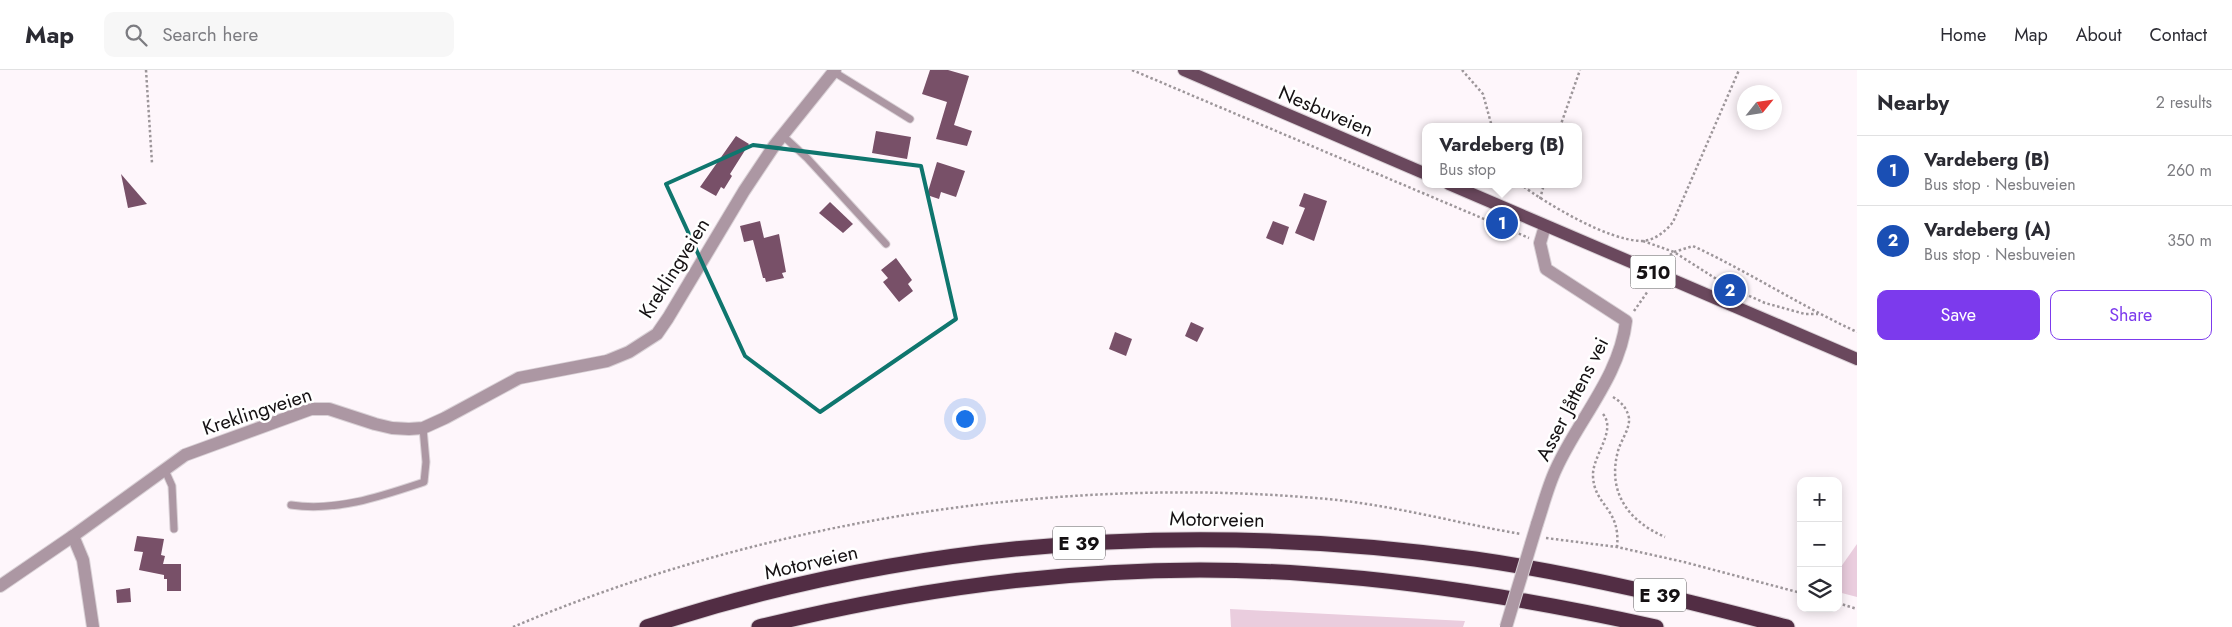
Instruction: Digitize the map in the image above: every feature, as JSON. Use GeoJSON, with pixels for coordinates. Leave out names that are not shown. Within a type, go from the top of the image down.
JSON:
{"type":"FeatureCollection","features":[{"type":"Feature","properties":{"kind":"highway","name":"Motorveien"},"geometry":{"type":"LineString","coordinates":[[647,627],[781,588],[911,562],[1044,545],[1204,538],[1310,542],[1476,560],[1586,579],[1687,601],[1787,627]]}},
{"type":"Feature","properties":{"kind":"highway","name":"E 39"},"geometry":{"type":"LineString","coordinates":[[759,627],[891,598],[999,582],[1102,574],[1209,570],[1308,574],[1427,585],[1576,610],[1656,627]]}},
{"type":"Feature","properties":{"kind":"main road","name":"Nesbuveien"},"geometry":{"type":"LineString","coordinates":[[1184,70],[1422,172]]}},
{"type":"Feature","properties":{"kind":"main road","name":"510"},"geometry":{"type":"LineString","coordinates":[[1458,188],[1857,359]]}},
{"type":"Feature","properties":{"kind":"street","name":"Kreklingveien"},"geometry":{"type":"LineString","coordinates":[[0,586],[73,536],[164,468],[185,455],[311,409],[328,408],[392,428],[423,428],[519,378],[608,361],[629,352],[657,334],[744,191],[782,135],[834,71]]}},
{"type":"Feature","properties":{"kind":"street","name":"Asser Jåttens vei"},"geometry":{"type":"LineString","coordinates":[[1506,627],[1537,524],[1556,469],[1601,389],[1624,337],[1626,321],[1546,270],[1540,243],[1545,226]]}},
{"type":"Feature","properties":{"kind":"street"},"geometry":{"type":"LineString","coordinates":[[73,536],[83,560],[94,627]]}},
{"type":"Feature","properties":{"kind":"lane","name":"Kreklingveien"},"geometry":{"type":"LineString","coordinates":[[834,71],[910,119]]}},
{"type":"Feature","properties":{"kind":"lane"},"geometry":{"type":"LineString","coordinates":[[782,135],[807,158],[886,244]]}},
{"type":"Feature","properties":{"kind":"lane"},"geometry":{"type":"LineString","coordinates":[[292,505],[321,508],[342,505],[424,482],[426,462],[423,428]]}},
{"type":"Feature","properties":{"kind":"lane"},"geometry":{"type":"LineString","coordinates":[[164,468],[172,486],[174,529]]}},
{"type":"Feature","properties":{"kind":"path"},"geometry":{"type":"LineString","coordinates":[[146,70],[152,163]]}},
{"type":"Feature","properties":{"kind":"path"},"geometry":{"type":"LineString","coordinates":[[1132,70],[1540,243]]}},
{"type":"Feature","properties":{"kind":"path"},"geometry":{"type":"LineString","coordinates":[[1462,70],[1483,94],[1491,123]]}},
{"type":"Feature","properties":{"kind":"path"},"geometry":{"type":"LineString","coordinates":[[1561,123],[1580,70]]}},
{"type":"Feature","properties":{"kind":"path"},"geometry":{"type":"LineString","coordinates":[[1641,241],[1652,239],[1666,230],[1673,222],[1739,70]]}},
{"type":"Feature","properties":{"kind":"path"},"geometry":{"type":"LineString","coordinates":[[1526,188],[1557,210],[1618,237],[1641,241],[1674,252],[1729,287],[1765,303],[1805,314],[1819,314]]}},
{"type":"Feature","properties":{"kind":"path"},"geometry":{"type":"LineString","coordinates":[[1540,198],[1543,188]]}},
{"type":"Feature","properties":{"kind":"path"},"geometry":{"type":"LineString","coordinates":[[1660,264],[1665,257],[1674,252],[1693,246],[1819,314],[1857,332]]}},
{"type":"Feature","properties":{"kind":"path"},"geometry":{"type":"LineString","coordinates":[[1626,321],[1648,292]]}},
{"type":"Feature","properties":{"kind":"path"},"geometry":{"type":"LineString","coordinates":[[1601,389],[1624,406],[1629,420],[1614,470],[1616,486],[1622,500],[1626,508],[1647,529],[1665,537]]}},
{"type":"Feature","properties":{"kind":"path"},"geometry":{"type":"LineString","coordinates":[[1591,406],[1603,414],[1608,424],[1595,460],[1593,474],[1599,496],[1615,519],[1618,534],[1617,547]]}},
{"type":"Feature","properties":{"kind":"path"},"geometry":{"type":"LineString","coordinates":[[1640,552],[1797,592]]}},
{"type":"Feature","properties":{"kind":"path"},"geometry":{"type":"LineString","coordinates":[[1842,604],[1857,608]]}},
{"type":"Feature","properties":{"kind":"highlighted area"},"geometry":{"type":"Polygon","coordinates":[[[753,145],[921,166],[956,319],[820,412],[745,356],[666,184],[753,145]]]}},
{"type":"Feature","properties":{"kind":"shaded area"},"geometry":{"type":"Polygon","coordinates":[[[1857,544],[1857,597],[1842,593],[1842,565],[1857,544]]]}},
{"type":"Feature","properties":{"kind":"shaded area"},"geometry":{"type":"Polygon","coordinates":[[[1230,609],[1465,621],[1463,627],[1231,627],[1230,609]]]}},
{"type":"Feature","properties":{"kind":"building"},"geometry":{"type":"Polygon","coordinates":[[[930,70],[948,70],[969,76],[954,125],[972,131],[967,146],[936,139],[947,102],[922,94],[930,70]]]}},
{"type":"Feature","properties":{"kind":"building"},"geometry":{"type":"Polygon","coordinates":[[[876,131],[911,137],[907,159],[872,153],[876,131]]]}},
{"type":"Feature","properties":{"kind":"building"},"geometry":{"type":"Polygon","coordinates":[[[736,136],[749,144],[730,174],[732,176],[724,189],[721,187],[716,196],[700,187],[736,136]]]}},
{"type":"Feature","properties":{"kind":"building"},"geometry":{"type":"Polygon","coordinates":[[[937,162],[965,171],[956,197],[941,192],[939,199],[927,195],[937,162]]]}},
{"type":"Feature","properties":{"kind":"building"},"geometry":{"type":"Polygon","coordinates":[[[121,174],[147,204],[128,208],[121,174]]]}},
{"type":"Feature","properties":{"kind":"building"},"geometry":{"type":"Polygon","coordinates":[[[1304,193],[1327,201],[1314,241],[1295,233],[1305,208],[1299,206],[1304,193]]]}},
{"type":"Feature","properties":{"kind":"building"},"geometry":{"type":"Polygon","coordinates":[[[830,202],[853,224],[843,233],[819,213],[830,202]]]}},
{"type":"Feature","properties":{"kind":"building"},"geometry":{"type":"Polygon","coordinates":[[[760,221],[764,238],[779,234],[786,272],[782,273],[784,278],[766,282],[765,278],[763,278],[753,240],[744,242],[740,226],[760,221]]]}},
{"type":"Feature","properties":{"kind":"building"},"geometry":{"type":"Polygon","coordinates":[[[1273,221],[1289,227],[1283,245],[1266,238],[1273,221]]]}},
{"type":"Feature","properties":{"kind":"building"},"geometry":{"type":"Polygon","coordinates":[[[896,258],[912,280],[908,284],[913,291],[899,302],[883,282],[888,278],[881,270],[896,258]]]}},
{"type":"Feature","properties":{"kind":"building"},"geometry":{"type":"Polygon","coordinates":[[[1191,322],[1204,328],[1197,342],[1185,336],[1191,322]]]}},
{"type":"Feature","properties":{"kind":"building"},"geometry":{"type":"Polygon","coordinates":[[[1115,332],[1132,339],[1126,356],[1109,349],[1115,332]]]}},
{"type":"Feature","properties":{"kind":"building"},"geometry":{"type":"Polygon","coordinates":[[[137,536],[164,539],[161,555],[165,556],[163,564],[181,564],[181,591],[167,591],[167,579],[164,579],[164,575],[139,570],[143,552],[134,551],[137,536]]]}},
{"type":"Feature","properties":{"kind":"building"},"geometry":{"type":"Polygon","coordinates":[[[130,588],[131,602],[117,603],[116,590],[130,588]]]}},
{"type":"Feature","properties":{"kind":"place","name":"Vardeberg (B)"},"geometry":{"type":"Point","coordinates":[1502,223]}},
{"type":"Feature","properties":{"kind":"place","name":"Vardeberg (A)"},"geometry":{"type":"Point","coordinates":[1730,290]}}]}
